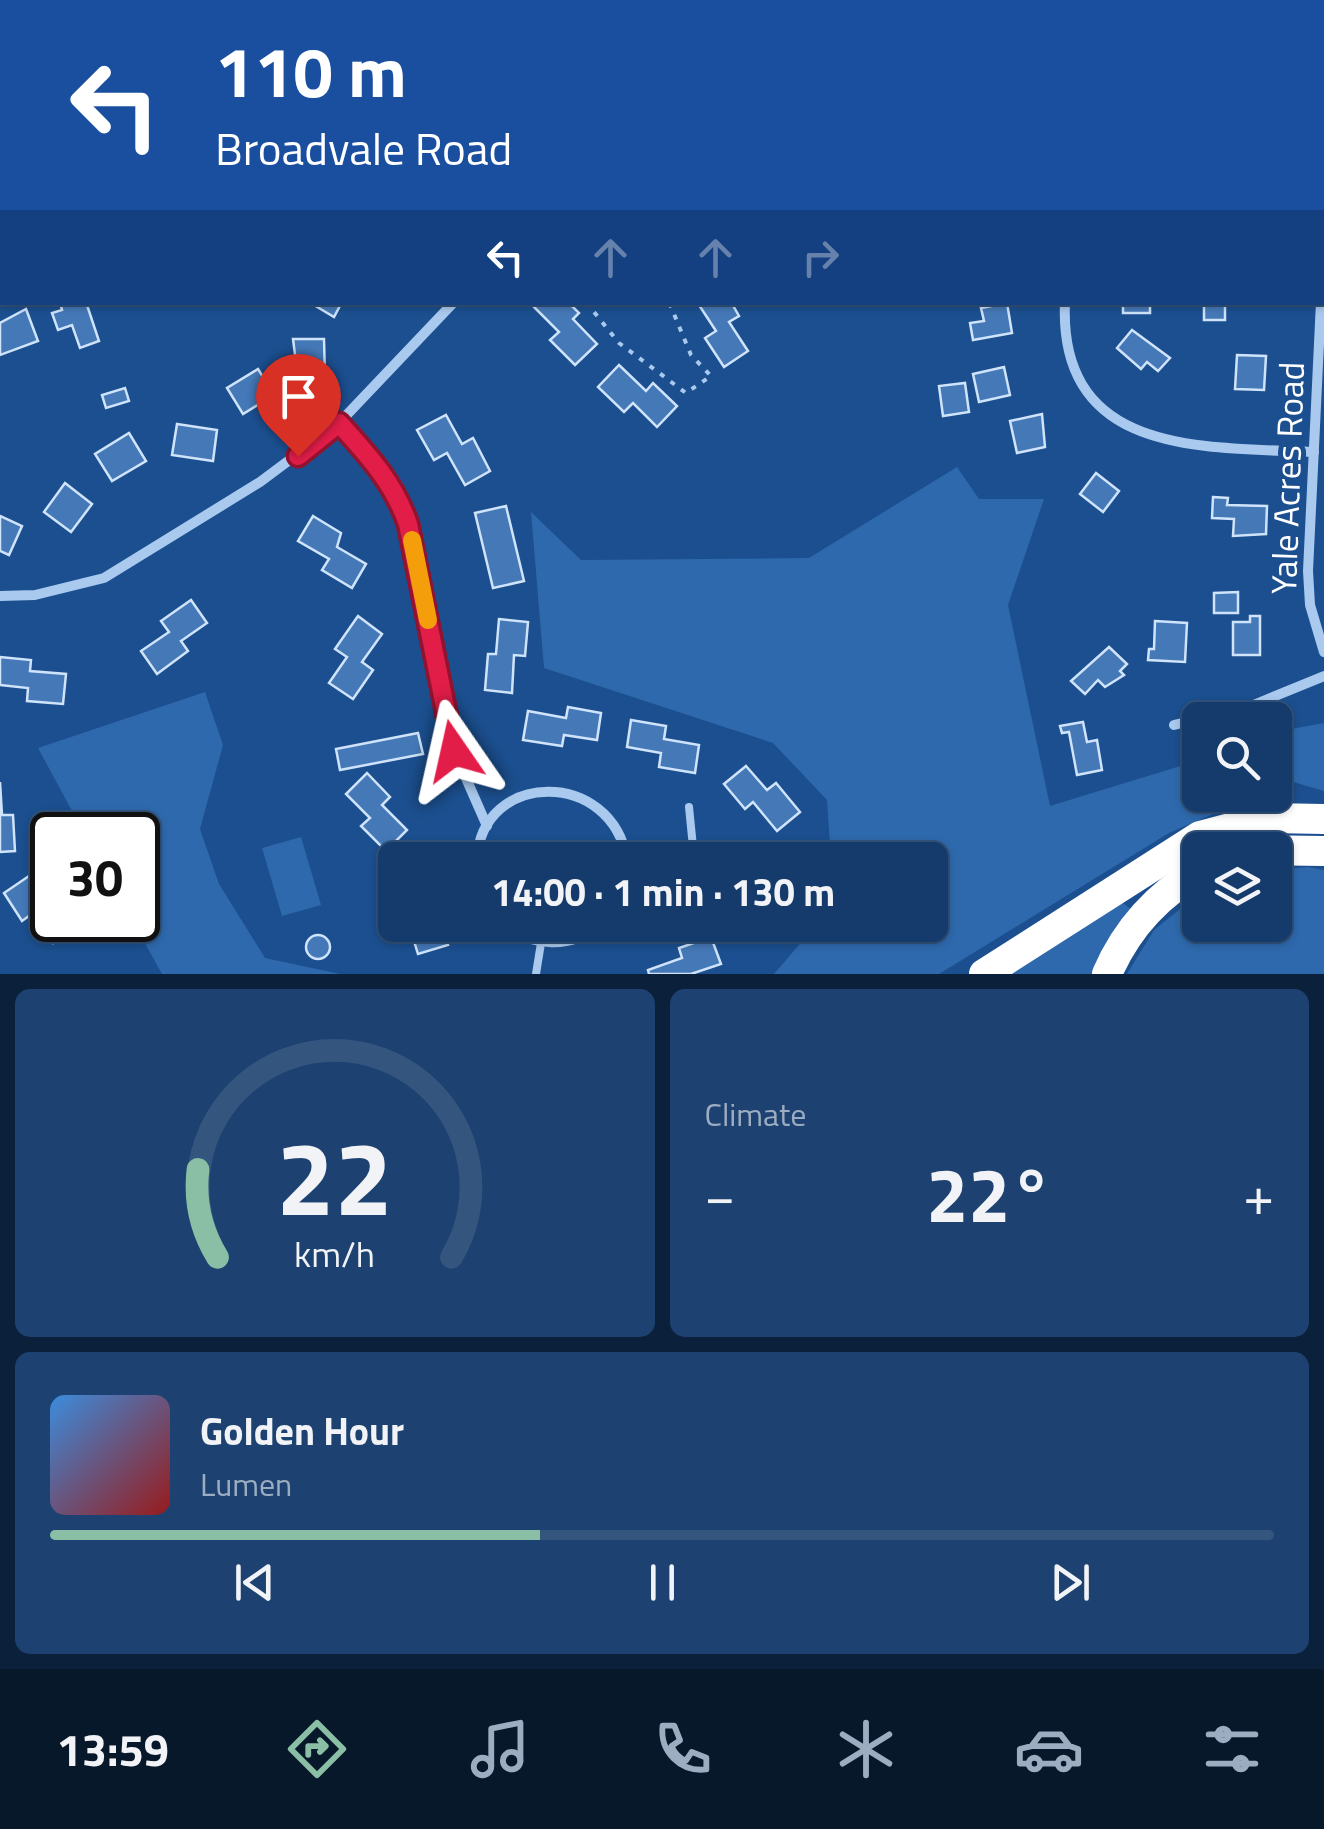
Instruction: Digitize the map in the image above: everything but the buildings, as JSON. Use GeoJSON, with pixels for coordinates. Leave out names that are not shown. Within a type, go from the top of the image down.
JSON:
{"type":"FeatureCollection","features":[{"type":"Feature","properties":{"kind":"highway"},"geometry":{"type":"LineString","coordinates":[[984,974],[1200,836],[1251,821],[1324,820]]}},
{"type":"Feature","properties":{"kind":"highway"},"geometry":{"type":"LineString","coordinates":[[1292,850],[1324,851]]}},
{"type":"Feature","properties":{"kind":"highway"},"geometry":{"type":"LineString","coordinates":[[1107,974],[1141,918],[1162,896],[1182,883]]}},
{"type":"Feature","properties":{"kind":"street"},"geometry":{"type":"LineString","coordinates":[[0,596],[54,592],[104,578],[260,482],[339,423],[451,305]]}},
{"type":"Feature","properties":{"kind":"street"},"geometry":{"type":"LineString","coordinates":[[1065,305],[1069,352],[1081,379],[1097,401],[1121,422],[1148,437],[1178,446],[1314,452]]}},
{"type":"Feature","properties":{"kind":"street","name":"Yale Acres Road"},"geometry":{"type":"LineString","coordinates":[[1321,305],[1310,604],[1324,652]]}},
{"type":"Feature","properties":{"kind":"street"},"geometry":{"type":"LineString","coordinates":[[339,423],[383,472],[404,511],[454,751],[487,826]]}},
{"type":"Feature","properties":{"kind":"street"},"geometry":{"type":"LineString","coordinates":[[1174,725],[1251,706],[1324,676]]}},
{"type":"Feature","properties":{"kind":"street"},"geometry":{"type":"LineString","coordinates":[[482,842],[487,826],[503,808],[524,795],[548,790],[573,793],[595,804],[613,820],[621,842]]}},
{"type":"Feature","properties":{"kind":"street"},"geometry":{"type":"LineString","coordinates":[[541,943],[551,942]]}},
{"type":"Feature","properties":{"kind":"lane"},"geometry":{"type":"LineString","coordinates":[[689,806],[693,842]]}},
{"type":"Feature","properties":{"kind":"lane"},"geometry":{"type":"LineString","coordinates":[[536,974],[541,943]]}},
{"type":"Feature","properties":{"kind":"path"},"geometry":{"type":"LineString","coordinates":[[588,305],[619,343],[686,393],[710,376],[691,355],[669,305]]}},
{"type":"Feature","properties":{"kind":"shaded area"},"geometry":{"type":"Polygon","coordinates":[[[957,467],[979,499],[1044,499],[1008,605],[1050,806],[1182,766],[1182,812],[1218,812],[1169,833],[939,974],[774,974],[801,942],[948,942],[948,842],[830,842],[827,800],[773,743],[544,668],[531,512],[581,560],[809,558],[957,467]]]}},
{"type":"Feature","properties":{"kind":"shaded area"},"geometry":{"type":"Polygon","coordinates":[[[205,692],[223,745],[200,829],[219,884],[265,958],[340,974],[162,974],[144,942],[160,942],[160,812],[73,812],[38,748],[205,692]]]}},
{"type":"Feature","properties":{"kind":"shaded area"},"geometry":{"type":"Polygon","coordinates":[[[1324,723],[1324,791],[1292,782],[1292,729],[1324,723]]]}},
{"type":"Feature","properties":{"kind":"shaded area"},"geometry":{"type":"Polygon","coordinates":[[[301,837],[321,905],[282,916],[262,848],[301,837]]]}},
{"type":"Feature","properties":{"kind":"shaded area"},"geometry":{"type":"Polygon","coordinates":[[[1292,868],[1324,870],[1324,974],[1127,974],[1154,930],[1182,907],[1182,942],[1292,942],[1292,868]]]}},
{"type":"Feature","properties":{"kind":"shaded area"},"geometry":{"type":"Polygon","coordinates":[[[1120,901],[1135,912],[1098,974],[1009,974],[1120,901]]]}},
{"type":"Feature","properties":{"kind":"slow traffic"},"geometry":{"type":"LineString","coordinates":[[412,540],[428,620]]}},
{"type":"Feature","properties":{"kind":"route"},"geometry":{"type":"LineString","coordinates":[[298,456],[339,423],[383,472],[399,498],[408,524],[454,751]]}}]}
